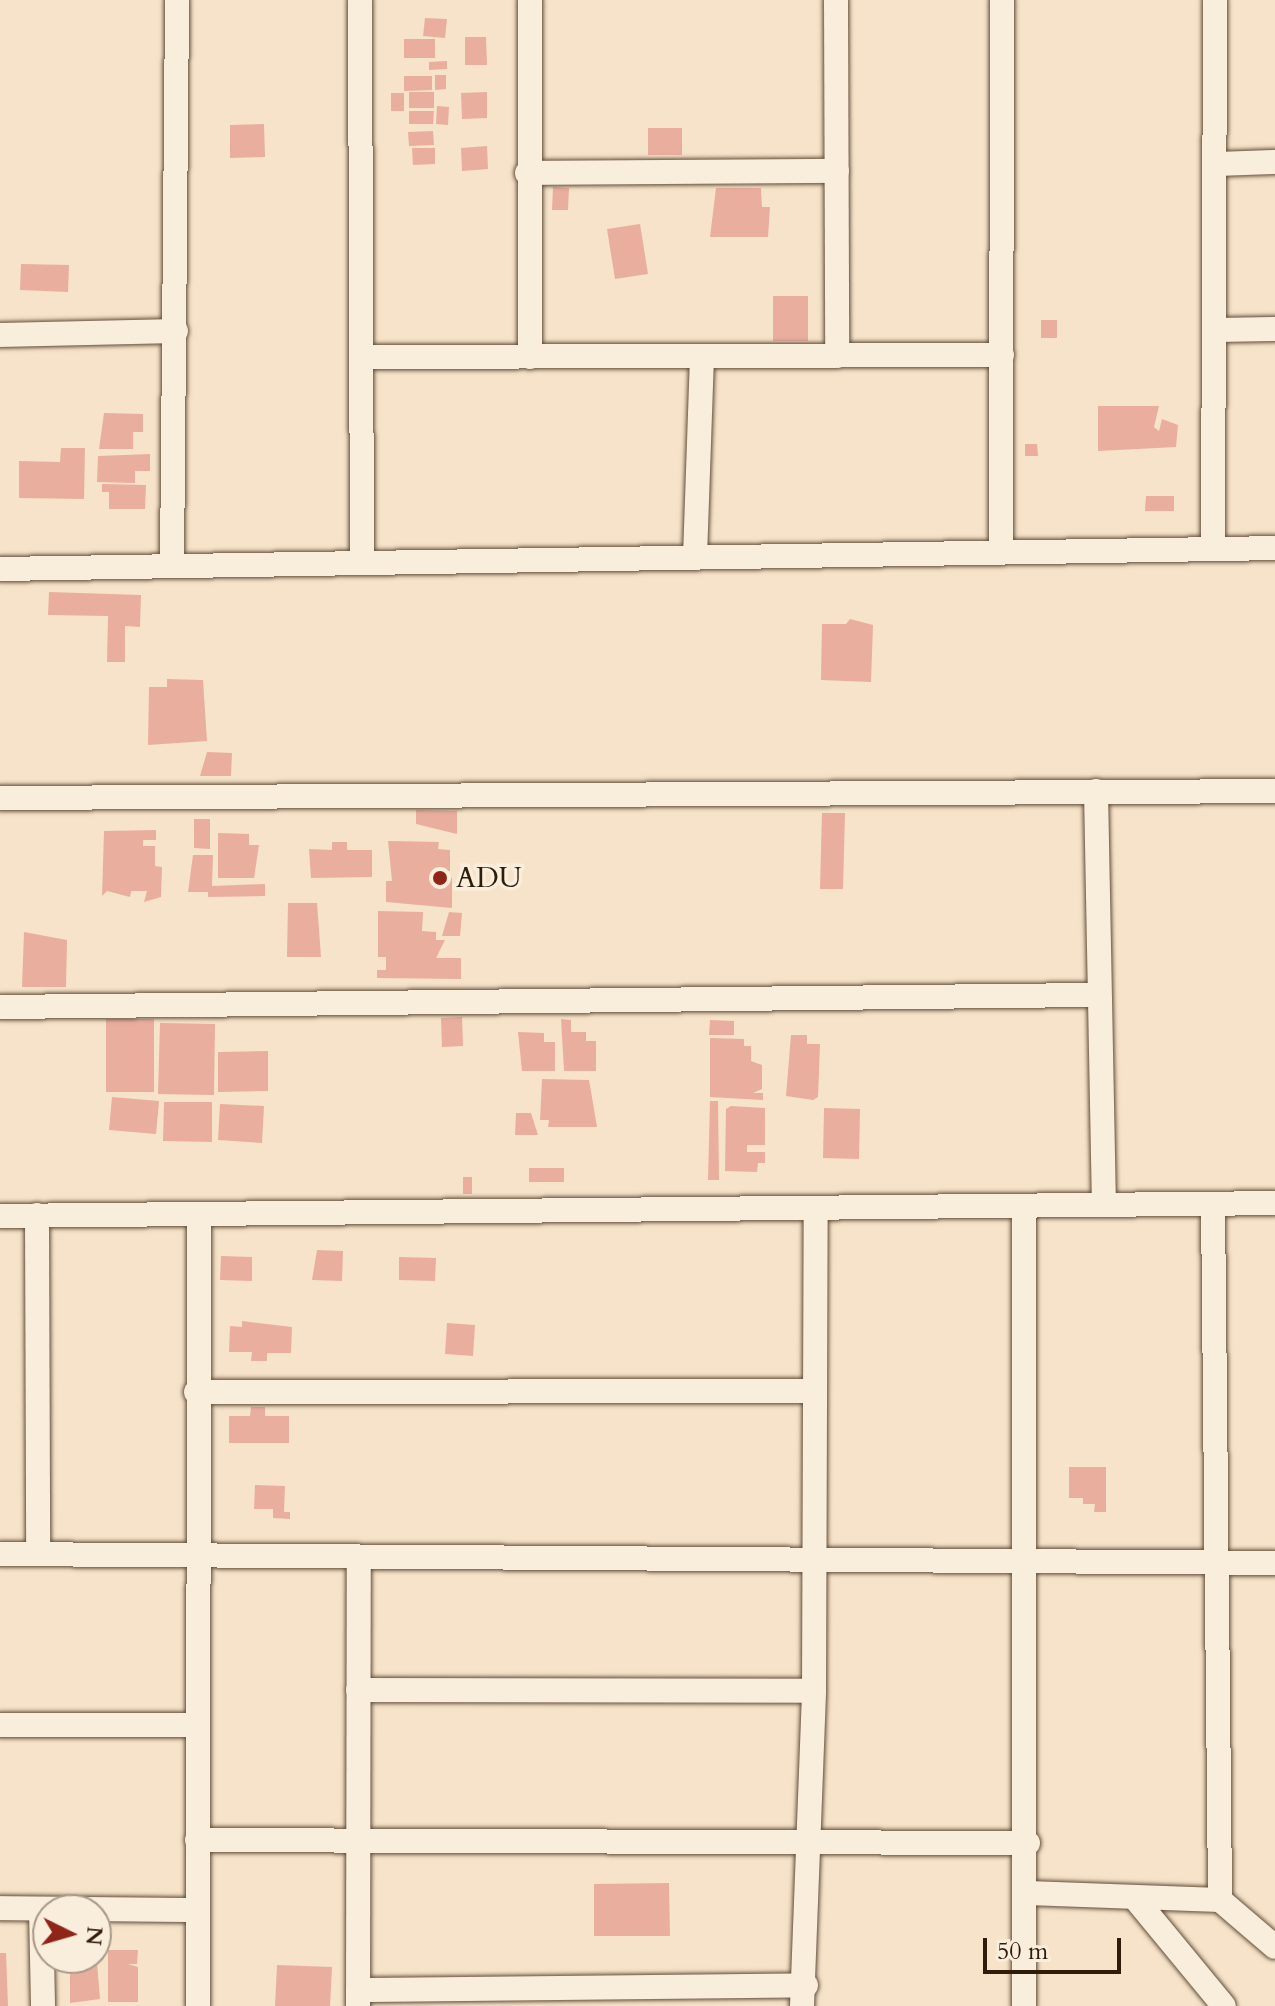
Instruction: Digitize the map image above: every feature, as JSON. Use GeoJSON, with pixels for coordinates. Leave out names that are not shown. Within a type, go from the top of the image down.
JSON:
{"type":"FeatureCollection","features":[{"type":"Feature","properties":{"kind":"street"},"geometry":{"type":"LineString","coordinates":[[172,566],[177,0]]}},
{"type":"Feature","properties":{"kind":"street"},"geometry":{"type":"LineString","coordinates":[[360,0],[362,563]]}},
{"type":"Feature","properties":{"kind":"street"},"geometry":{"type":"LineString","coordinates":[[530,0],[527,173],[530,357]]}},
{"type":"Feature","properties":{"kind":"street"},"geometry":{"type":"LineString","coordinates":[[836,0],[837,356]]}},
{"type":"Feature","properties":{"kind":"street"},"geometry":{"type":"LineString","coordinates":[[1001,552],[1002,0]]}},
{"type":"Feature","properties":{"kind":"street"},"geometry":{"type":"LineString","coordinates":[[1213,548],[1215,0]]}},
{"type":"Feature","properties":{"kind":"street"},"geometry":{"type":"LineString","coordinates":[[1215,164],[1275,162]]}},
{"type":"Feature","properties":{"kind":"street"},"geometry":{"type":"LineString","coordinates":[[527,173],[837,171]]}},
{"type":"Feature","properties":{"kind":"street"},"geometry":{"type":"LineString","coordinates":[[1215,330],[1275,329]]}},
{"type":"Feature","properties":{"kind":"street"},"geometry":{"type":"LineString","coordinates":[[0,335],[176,331]]}},
{"type":"Feature","properties":{"kind":"street"},"geometry":{"type":"LineString","coordinates":[[362,357],[1002,355]]}},
{"type":"Feature","properties":{"kind":"street"},"geometry":{"type":"LineString","coordinates":[[695,557],[702,356]]}},
{"type":"Feature","properties":{"kind":"street"},"geometry":{"type":"LineString","coordinates":[[0,569],[1275,548]]}},
{"type":"Feature","properties":{"kind":"street"},"geometry":{"type":"LineString","coordinates":[[1096,791],[1104,1205]]}},
{"type":"Feature","properties":{"kind":"street"},"geometry":{"type":"LineString","coordinates":[[0,817],[0,798],[1275,791]]}},
{"type":"Feature","properties":{"kind":"street"},"geometry":{"type":"LineString","coordinates":[[0,1007],[1099,995]]}},
{"type":"Feature","properties":{"kind":"street"},"geometry":{"type":"LineString","coordinates":[[0,1216],[1275,1203]]}},
{"type":"Feature","properties":{"kind":"street"},"geometry":{"type":"LineString","coordinates":[[1213,1204],[1214,1562],[1220,1900]]}},
{"type":"Feature","properties":{"kind":"street"},"geometry":{"type":"LineString","coordinates":[[1024,1206],[1022,1561],[1028,1843],[1024,2006]]}},
{"type":"Feature","properties":{"kind":"street"},"geometry":{"type":"LineString","coordinates":[[359,1557],[358,1998],[804,1996],[814,1691],[812,1559],[816,1208]]}},
{"type":"Feature","properties":{"kind":"street"},"geometry":{"type":"LineString","coordinates":[[198,2006],[195,1555],[199,1214]]}},
{"type":"Feature","properties":{"kind":"street"},"geometry":{"type":"LineString","coordinates":[[37,1215],[38,1554]]}},
{"type":"Feature","properties":{"kind":"street"},"geometry":{"type":"LineString","coordinates":[[196,1392],[814,1391]]}},
{"type":"Feature","properties":{"kind":"street"},"geometry":{"type":"LineString","coordinates":[[0,1554],[1275,1563]]}},
{"type":"Feature","properties":{"kind":"street"},"geometry":{"type":"LineString","coordinates":[[358,1690],[814,1691]]}},
{"type":"Feature","properties":{"kind":"street"},"geometry":{"type":"LineString","coordinates":[[0,1725],[197,1725]]}},
{"type":"Feature","properties":{"kind":"street"},"geometry":{"type":"LineString","coordinates":[[197,1840],[1028,1843]]}},
{"type":"Feature","properties":{"kind":"street"},"geometry":{"type":"LineString","coordinates":[[1028,1893],[1220,1900],[1275,1947]]}},
{"type":"Feature","properties":{"kind":"street"},"geometry":{"type":"LineString","coordinates":[[1134,1897],[1224,2006]]}},
{"type":"Feature","properties":{"kind":"street"},"geometry":{"type":"LineString","coordinates":[[0,1908],[32,1909]]}},
{"type":"Feature","properties":{"kind":"street"},"geometry":{"type":"LineString","coordinates":[[112,1909],[197,1910]]}},
{"type":"Feature","properties":{"kind":"street"},"geometry":{"type":"LineString","coordinates":[[42,1974],[43,2006]]}},
{"type":"Feature","properties":{"kind":"building"},"geometry":{"type":"Polygon","coordinates":[[[425,18],[447,19],[445,38],[423,36],[425,18]]]}},
{"type":"Feature","properties":{"kind":"building"},"geometry":{"type":"Polygon","coordinates":[[[465,37],[486,37],[487,65],[465,65],[465,37]]]}},
{"type":"Feature","properties":{"kind":"building"},"geometry":{"type":"Polygon","coordinates":[[[404,39],[435,39],[435,58],[404,58],[404,39]]]}},
{"type":"Feature","properties":{"kind":"building"},"geometry":{"type":"Polygon","coordinates":[[[447,61],[447,69],[429,70],[429,62],[447,61]]]}},
{"type":"Feature","properties":{"kind":"building"},"geometry":{"type":"Polygon","coordinates":[[[435,75],[446,75],[446,89],[435,90],[435,75]]]}},
{"type":"Feature","properties":{"kind":"building"},"geometry":{"type":"Polygon","coordinates":[[[404,76],[432,76],[432,90],[404,91],[404,76]]]}},
{"type":"Feature","properties":{"kind":"building"},"geometry":{"type":"Polygon","coordinates":[[[409,92],[434,92],[434,108],[409,108],[409,92]]]}},
{"type":"Feature","properties":{"kind":"building"},"geometry":{"type":"Polygon","coordinates":[[[487,92],[487,118],[462,119],[461,93],[487,92]]]}},
{"type":"Feature","properties":{"kind":"building"},"geometry":{"type":"Polygon","coordinates":[[[391,93],[404,93],[404,111],[391,111],[391,93]]]}},
{"type":"Feature","properties":{"kind":"building"},"geometry":{"type":"Polygon","coordinates":[[[437,106],[449,107],[448,125],[436,124],[437,106]]]}},
{"type":"Feature","properties":{"kind":"building"},"geometry":{"type":"Polygon","coordinates":[[[409,111],[434,111],[433,124],[409,124],[409,111]]]}},
{"type":"Feature","properties":{"kind":"building"},"geometry":{"type":"Polygon","coordinates":[[[264,124],[265,157],[230,158],[230,125],[264,124]]]}},
{"type":"Feature","properties":{"kind":"building"},"geometry":{"type":"Polygon","coordinates":[[[648,128],[682,128],[682,155],[648,155],[648,128]]]}},
{"type":"Feature","properties":{"kind":"building"},"geometry":{"type":"Polygon","coordinates":[[[433,131],[434,145],[409,146],[408,132],[433,131]]]}},
{"type":"Feature","properties":{"kind":"building"},"geometry":{"type":"Polygon","coordinates":[[[487,146],[488,169],[462,171],[461,148],[487,146]]]}},
{"type":"Feature","properties":{"kind":"building"},"geometry":{"type":"Polygon","coordinates":[[[412,148],[435,148],[435,164],[413,165],[412,148]]]}},
{"type":"Feature","properties":{"kind":"building"},"geometry":{"type":"Polygon","coordinates":[[[553,187],[569,188],[568,210],[552,210],[553,187]]]}},
{"type":"Feature","properties":{"kind":"building"},"geometry":{"type":"Polygon","coordinates":[[[716,188],[761,188],[762,207],[770,207],[768,237],[710,237],[716,188]]]}},
{"type":"Feature","properties":{"kind":"building"},"geometry":{"type":"Polygon","coordinates":[[[640,224],[648,274],[615,279],[607,229],[640,224]]]}},
{"type":"Feature","properties":{"kind":"building"},"geometry":{"type":"Polygon","coordinates":[[[21,264],[69,265],[68,292],[20,290],[21,264]]]}},
{"type":"Feature","properties":{"kind":"building"},"geometry":{"type":"Polygon","coordinates":[[[773,296],[808,296],[808,341],[773,341],[773,296]]]}},
{"type":"Feature","properties":{"kind":"building"},"geometry":{"type":"Polygon","coordinates":[[[1041,320],[1057,320],[1057,338],[1041,338],[1041,320]]]}},
{"type":"Feature","properties":{"kind":"building"},"geometry":{"type":"Polygon","coordinates":[[[1098,406],[1159,406],[1154,427],[1159,431],[1162,419],[1178,425],[1176,447],[1098,451],[1098,406]]]}},
{"type":"Feature","properties":{"kind":"building"},"geometry":{"type":"Polygon","coordinates":[[[104,413],[143,414],[143,432],[133,432],[133,449],[99,449],[104,413]]]}},
{"type":"Feature","properties":{"kind":"building"},"geometry":{"type":"Polygon","coordinates":[[[1025,444],[1037,444],[1038,456],[1025,456],[1025,444]]]}},
{"type":"Feature","properties":{"kind":"building"},"geometry":{"type":"Polygon","coordinates":[[[61,448],[85,448],[84,499],[19,498],[19,461],[60,462],[61,448]]]}},
{"type":"Feature","properties":{"kind":"building"},"geometry":{"type":"Polygon","coordinates":[[[150,454],[150,471],[135,471],[135,483],[97,482],[98,456],[150,454]]]}},
{"type":"Feature","properties":{"kind":"building"},"geometry":{"type":"Polygon","coordinates":[[[102,484],[146,485],[145,509],[109,509],[109,492],[102,492],[102,484]]]}},
{"type":"Feature","properties":{"kind":"building"},"geometry":{"type":"Polygon","coordinates":[[[1146,496],[1174,496],[1174,511],[1145,511],[1146,496]]]}},
{"type":"Feature","properties":{"kind":"building"},"geometry":{"type":"Polygon","coordinates":[[[49,592],[141,595],[140,627],[125,626],[125,662],[107,662],[108,616],[48,615],[49,592]]]}},
{"type":"Feature","properties":{"kind":"building"},"geometry":{"type":"Polygon","coordinates":[[[850,619],[873,625],[871,682],[821,680],[822,624],[846,624],[850,619]]]}},
{"type":"Feature","properties":{"kind":"building"},"geometry":{"type":"Polygon","coordinates":[[[167,679],[203,680],[207,741],[148,745],[149,687],[167,687],[167,679]]]}},
{"type":"Feature","properties":{"kind":"building"},"geometry":{"type":"Polygon","coordinates":[[[207,752],[232,753],[231,776],[200,776],[207,752]]]}},
{"type":"Feature","properties":{"kind":"building"},"geometry":{"type":"Polygon","coordinates":[[[416,810],[457,811],[457,834],[416,824],[416,810]]]}},
{"type":"Feature","properties":{"kind":"building"},"geometry":{"type":"Polygon","coordinates":[[[822,813],[845,813],[843,889],[820,889],[822,813]]]}},
{"type":"Feature","properties":{"kind":"building"},"geometry":{"type":"Polygon","coordinates":[[[194,819],[210,819],[210,849],[194,848],[194,819]]]}},
{"type":"Feature","properties":{"kind":"building"},"geometry":{"type":"Polygon","coordinates":[[[156,830],[156,840],[143,840],[143,846],[155,846],[155,866],[162,867],[161,897],[144,902],[147,891],[131,891],[130,897],[107,891],[102,896],[104,831],[156,830]]]}},
{"type":"Feature","properties":{"kind":"building"},"geometry":{"type":"Polygon","coordinates":[[[218,833],[249,834],[249,845],[259,845],[254,878],[218,878],[218,833]]]}},
{"type":"Feature","properties":{"kind":"building"},"geometry":{"type":"Polygon","coordinates":[[[388,841],[439,842],[438,849],[450,850],[450,871],[444,871],[444,877],[452,878],[452,908],[386,902],[386,881],[392,881],[388,841]]]}},
{"type":"Feature","properties":{"kind":"building"},"geometry":{"type":"Polygon","coordinates":[[[332,842],[347,842],[347,850],[372,850],[372,877],[311,878],[309,849],[332,850],[332,842]]]}},
{"type":"Feature","properties":{"kind":"building"},"geometry":{"type":"Polygon","coordinates":[[[193,855],[213,855],[212,886],[265,884],[265,896],[208,897],[208,892],[188,892],[193,855]]]}},
{"type":"Feature","properties":{"kind":"building"},"geometry":{"type":"Polygon","coordinates":[[[288,903],[317,903],[321,957],[287,957],[288,903]]]}},
{"type":"Feature","properties":{"kind":"building"},"geometry":{"type":"Polygon","coordinates":[[[378,911],[423,912],[422,931],[436,932],[436,940],[445,940],[436,958],[461,958],[461,979],[377,978],[377,970],[386,970],[386,957],[378,957],[378,911]]]}},
{"type":"Feature","properties":{"kind":"building"},"geometry":{"type":"Polygon","coordinates":[[[449,912],[462,913],[460,936],[442,936],[449,912]]]}},
{"type":"Feature","properties":{"kind":"building"},"geometry":{"type":"Polygon","coordinates":[[[24,932],[67,940],[66,987],[22,987],[24,932]]]}},
{"type":"Feature","properties":{"kind":"building"},"geometry":{"type":"Polygon","coordinates":[[[462,1017],[463,1046],[442,1047],[441,1018],[462,1017]]]}},
{"type":"Feature","properties":{"kind":"building"},"geometry":{"type":"Polygon","coordinates":[[[106,1019],[154,1019],[154,1092],[106,1092],[106,1019]]]}},
{"type":"Feature","properties":{"kind":"building"},"geometry":{"type":"Polygon","coordinates":[[[561,1019],[571,1020],[571,1032],[586,1032],[586,1041],[596,1041],[596,1071],[564,1071],[561,1019]]]}},
{"type":"Feature","properties":{"kind":"building"},"geometry":{"type":"Polygon","coordinates":[[[710,1020],[734,1021],[734,1035],[709,1035],[710,1020]]]}},
{"type":"Feature","properties":{"kind":"building"},"geometry":{"type":"Polygon","coordinates":[[[160,1023],[215,1024],[214,1095],[158,1094],[160,1023]]]}},
{"type":"Feature","properties":{"kind":"building"},"geometry":{"type":"Polygon","coordinates":[[[518,1032],[544,1033],[544,1042],[555,1042],[555,1071],[522,1071],[518,1032]]]}},
{"type":"Feature","properties":{"kind":"building"},"geometry":{"type":"Polygon","coordinates":[[[791,1035],[807,1035],[807,1044],[820,1044],[818,1097],[813,1100],[786,1096],[791,1035]]]}},
{"type":"Feature","properties":{"kind":"building"},"geometry":{"type":"Polygon","coordinates":[[[710,1038],[744,1039],[744,1046],[751,1046],[751,1061],[762,1065],[762,1089],[753,1093],[763,1093],[763,1100],[710,1097],[710,1038]]]}},
{"type":"Feature","properties":{"kind":"building"},"geometry":{"type":"Polygon","coordinates":[[[268,1051],[268,1091],[218,1092],[218,1052],[268,1051]]]}},
{"type":"Feature","properties":{"kind":"building"},"geometry":{"type":"Polygon","coordinates":[[[542,1079],[589,1080],[597,1127],[548,1127],[549,1120],[540,1120],[542,1079]]]}},
{"type":"Feature","properties":{"kind":"building"},"geometry":{"type":"Polygon","coordinates":[[[112,1097],[159,1101],[156,1134],[109,1130],[112,1097]]]}},
{"type":"Feature","properties":{"kind":"building"},"geometry":{"type":"Polygon","coordinates":[[[710,1101],[718,1101],[719,1180],[708,1180],[710,1101]]]}},
{"type":"Feature","properties":{"kind":"building"},"geometry":{"type":"Polygon","coordinates":[[[164,1102],[212,1102],[212,1142],[163,1141],[164,1102]]]}},
{"type":"Feature","properties":{"kind":"building"},"geometry":{"type":"Polygon","coordinates":[[[220,1104],[264,1106],[262,1143],[218,1140],[220,1104]]]}},
{"type":"Feature","properties":{"kind":"building"},"geometry":{"type":"Polygon","coordinates":[[[731,1106],[765,1108],[765,1145],[747,1145],[747,1152],[765,1152],[765,1163],[758,1163],[757,1172],[725,1171],[726,1109],[731,1106]]]}},
{"type":"Feature","properties":{"kind":"building"},"geometry":{"type":"Polygon","coordinates":[[[824,1108],[860,1109],[859,1159],[823,1158],[824,1108]]]}},
{"type":"Feature","properties":{"kind":"building"},"geometry":{"type":"Polygon","coordinates":[[[516,1113],[531,1113],[538,1135],[515,1135],[516,1113]]]}},
{"type":"Feature","properties":{"kind":"building"},"geometry":{"type":"Polygon","coordinates":[[[529,1168],[564,1168],[564,1182],[529,1182],[529,1168]]]}},
{"type":"Feature","properties":{"kind":"building"},"geometry":{"type":"Polygon","coordinates":[[[463,1177],[472,1177],[472,1194],[463,1194],[463,1177]]]}},
{"type":"Feature","properties":{"kind":"building"},"geometry":{"type":"Polygon","coordinates":[[[317,1250],[343,1251],[342,1281],[312,1280],[317,1250]]]}},
{"type":"Feature","properties":{"kind":"building"},"geometry":{"type":"Polygon","coordinates":[[[221,1256],[252,1257],[252,1281],[220,1280],[221,1256]]]}},
{"type":"Feature","properties":{"kind":"building"},"geometry":{"type":"Polygon","coordinates":[[[399,1257],[436,1258],[435,1281],[399,1280],[399,1257]]]}},
{"type":"Feature","properties":{"kind":"building"},"geometry":{"type":"Polygon","coordinates":[[[242,1321],[292,1327],[291,1353],[267,1353],[267,1361],[251,1361],[252,1352],[229,1352],[230,1326],[242,1327],[242,1321]]]}},
{"type":"Feature","properties":{"kind":"building"},"geometry":{"type":"Polygon","coordinates":[[[447,1323],[475,1325],[473,1356],[445,1354],[447,1323]]]}},
{"type":"Feature","properties":{"kind":"building"},"geometry":{"type":"Polygon","coordinates":[[[251,1407],[265,1407],[265,1416],[289,1416],[289,1443],[229,1443],[229,1416],[250,1416],[251,1407]]]}},
{"type":"Feature","properties":{"kind":"building"},"geometry":{"type":"Polygon","coordinates":[[[1069,1467],[1106,1467],[1106,1512],[1094,1512],[1095,1504],[1083,1504],[1083,1498],[1069,1498],[1069,1467]]]}},
{"type":"Feature","properties":{"kind":"building"},"geometry":{"type":"Polygon","coordinates":[[[255,1485],[285,1486],[284,1512],[290,1512],[290,1519],[273,1518],[273,1509],[254,1509],[255,1485]]]}},
{"type":"Feature","properties":{"kind":"building"},"geometry":{"type":"Polygon","coordinates":[[[669,1883],[670,1936],[594,1936],[594,1884],[669,1883]]]}},
{"type":"Feature","properties":{"kind":"building"},"geometry":{"type":"Polygon","coordinates":[[[112,1950],[138,1950],[137,1964],[128,1964],[138,1967],[138,2002],[108,2002],[112,1950]]]}},
{"type":"Feature","properties":{"kind":"building"},"geometry":{"type":"Polygon","coordinates":[[[0,1953],[6,1953],[8,2006],[0,2006],[0,1953]]]}},
{"type":"Feature","properties":{"kind":"building"},"geometry":{"type":"Polygon","coordinates":[[[277,1965],[332,1967],[330,2006],[275,2006],[277,1965]]]}},
{"type":"Feature","properties":{"kind":"building"},"geometry":{"type":"Polygon","coordinates":[[[70,1974],[98,1974],[100,1999],[70,2003],[70,1974]]]}},
{"type":"Feature","properties":{"kind":"place","name":"ADU"},"geometry":{"type":"Point","coordinates":[440,878]}}]}
